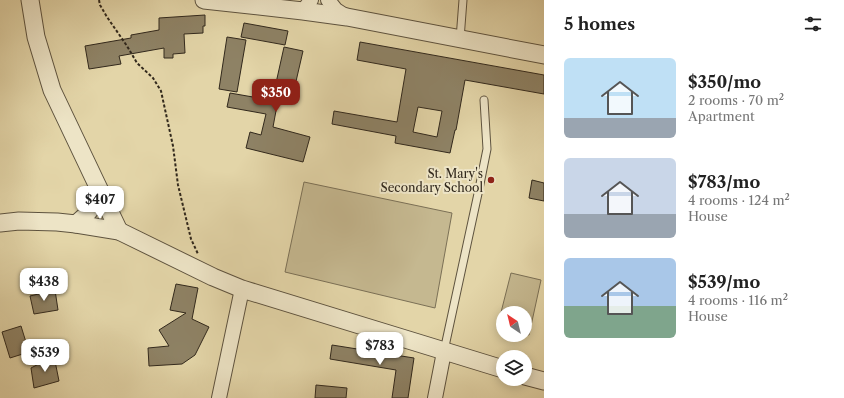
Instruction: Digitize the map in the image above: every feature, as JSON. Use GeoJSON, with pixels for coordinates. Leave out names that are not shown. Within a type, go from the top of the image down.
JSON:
{"type":"FeatureCollection","features":[{"type":"Feature","properties":{"kind":"street"},"geometry":{"type":"LineString","coordinates":[[30,0],[36,37],[52,90],[119,231]]}},
{"type":"Feature","properties":{"kind":"street"},"geometry":{"type":"LineString","coordinates":[[204,0],[307,5],[347,17],[544,54]]}},
{"type":"Feature","properties":{"kind":"street"},"geometry":{"type":"LineString","coordinates":[[328,0],[336,10],[347,17]]}},
{"type":"Feature","properties":{"kind":"street"},"geometry":{"type":"LineString","coordinates":[[76,224],[85,216],[102,195]]}},
{"type":"Feature","properties":{"kind":"street"},"geometry":{"type":"LineString","coordinates":[[0,223],[57,222],[119,231],[212,277],[242,290],[496,367]]}},
{"type":"Feature","properties":{"kind":"street"},"geometry":{"type":"LineString","coordinates":[[219,398],[242,290]]}},
{"type":"Feature","properties":{"kind":"street"},"geometry":{"type":"LineString","coordinates":[[435,398],[444,352]]}},
{"type":"Feature","properties":{"kind":"street"},"geometry":{"type":"LineString","coordinates":[[532,378],[544,381]]}},
{"type":"Feature","properties":{"kind":"lane"},"geometry":{"type":"LineString","coordinates":[[460,39],[463,0]]}},
{"type":"Feature","properties":{"kind":"lane"},"geometry":{"type":"LineString","coordinates":[[444,352],[487,149],[484,100]]}},
{"type":"Feature","properties":{"kind":"path"},"geometry":{"type":"LineString","coordinates":[[99,0],[100,5],[107,17],[137,63],[153,78],[161,91],[173,146],[178,185],[191,239],[200,257]]}},
{"type":"Feature","properties":{"kind":"shaded area"},"geometry":{"type":"Polygon","coordinates":[[[304,182],[452,213],[435,308],[285,272],[304,182]]]}},
{"type":"Feature","properties":{"kind":"shaded area"},"geometry":{"type":"Polygon","coordinates":[[[511,273],[541,280],[532,321],[532,306],[503,306],[511,273]]]}},
{"type":"Feature","properties":{"kind":"building"},"geometry":{"type":"Polygon","coordinates":[[[205,15],[205,26],[203,26],[203,33],[184,34],[185,53],[173,54],[173,58],[164,58],[164,48],[119,56],[121,64],[89,69],[85,46],[131,38],[131,35],[159,30],[159,18],[205,15]]]}},
{"type":"Feature","properties":{"kind":"building"},"geometry":{"type":"Polygon","coordinates":[[[244,23],[288,31],[285,45],[241,37],[244,23]]]}},
{"type":"Feature","properties":{"kind":"building"},"geometry":{"type":"Polygon","coordinates":[[[227,37],[246,40],[237,92],[219,89],[227,37]]]}},
{"type":"Feature","properties":{"kind":"building"},"geometry":{"type":"Polygon","coordinates":[[[360,42],[544,75],[544,94],[465,80],[456,130],[450,153],[395,143],[396,136],[332,124],[334,111],[397,122],[406,69],[357,60],[360,42]],[[418,107],[413,132],[437,137],[442,111],[418,107]]]}},
{"type":"Feature","properties":{"kind":"building"},"geometry":{"type":"Polygon","coordinates":[[[284,47],[303,51],[291,103],[278,100],[273,127],[310,137],[303,162],[246,148],[250,132],[261,135],[266,114],[227,107],[230,93],[270,100],[272,92],[274,92],[284,47]]]}},
{"type":"Feature","properties":{"kind":"building"},"geometry":{"type":"Polygon","coordinates":[[[532,180],[544,183],[544,201],[529,198],[532,180]]]}},
{"type":"Feature","properties":{"kind":"building"},"geometry":{"type":"Polygon","coordinates":[[[176,284],[198,288],[192,319],[209,327],[195,355],[182,364],[149,366],[148,348],[169,346],[159,330],[186,313],[170,310],[176,284]]]}},
{"type":"Feature","properties":{"kind":"building"},"geometry":{"type":"Polygon","coordinates":[[[55,290],[58,310],[34,314],[30,296],[55,290]]]}},
{"type":"Feature","properties":{"kind":"building"},"geometry":{"type":"Polygon","coordinates":[[[21,326],[29,352],[10,358],[2,332],[21,326]]]}},
{"type":"Feature","properties":{"kind":"building"},"geometry":{"type":"Polygon","coordinates":[[[332,345],[414,358],[408,398],[392,398],[396,370],[330,359],[332,345]]]}},
{"type":"Feature","properties":{"kind":"building"},"geometry":{"type":"Polygon","coordinates":[[[54,356],[59,381],[34,388],[31,368],[54,356]]]}},
{"type":"Feature","properties":{"kind":"building"},"geometry":{"type":"Polygon","coordinates":[[[316,385],[347,388],[346,398],[315,398],[316,385]]]}},
{"type":"Feature","properties":{"kind":"place","name":"St. Mary's Secondary School"},"geometry":{"type":"Point","coordinates":[491,180]}}]}
